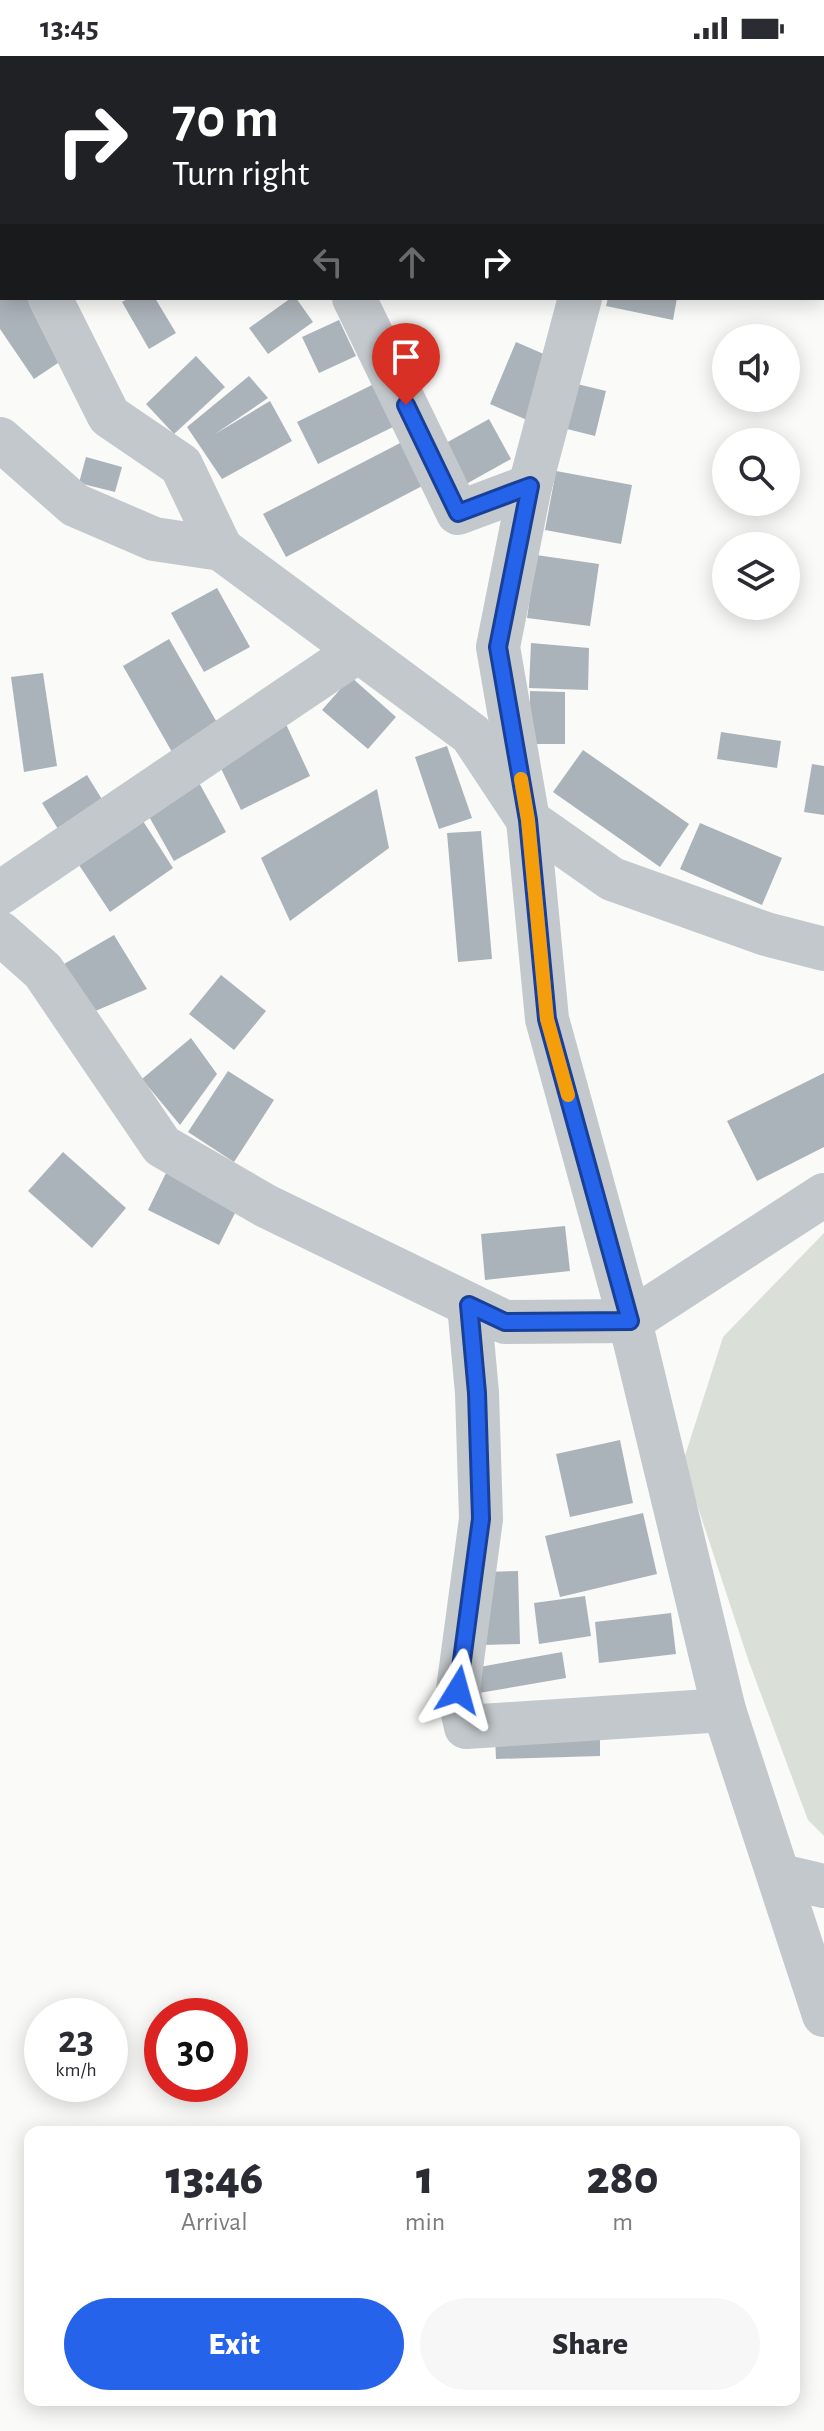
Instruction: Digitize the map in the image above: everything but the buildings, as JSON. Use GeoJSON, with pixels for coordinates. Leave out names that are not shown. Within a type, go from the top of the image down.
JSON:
{"type":"FeatureCollection","features":[{"type":"Feature","properties":{"kind":"street"},"geometry":{"type":"LineString","coordinates":[[51,300],[109,416],[181,465],[221,549],[471,734],[528,820],[612,879],[766,934],[824,949]]}},
{"type":"Feature","properties":{"kind":"street"},"geometry":{"type":"LineString","coordinates":[[355,300],[458,513],[530,486]]}},
{"type":"Feature","properties":{"kind":"street"},"geometry":{"type":"LineString","coordinates":[[579,300],[530,486],[498,647],[528,820],[547,1019],[630,1321],[724,1710],[781,1876],[824,2015]]}},
{"type":"Feature","properties":{"kind":"street"},"geometry":{"type":"LineString","coordinates":[[0,439],[75,505],[154,539],[221,549]]}},
{"type":"Feature","properties":{"kind":"street"},"geometry":{"type":"LineString","coordinates":[[0,893],[358,651]]}},
{"type":"Feature","properties":{"kind":"street"},"geometry":{"type":"LineString","coordinates":[[0,933],[43,971],[162,1146],[266,1206],[505,1322],[630,1321],[824,1195]]}},
{"type":"Feature","properties":{"kind":"street"},"geometry":{"type":"LineString","coordinates":[[469,1305],[477,1393],[481,1519],[458,1690],[466,1727],[724,1710]]}},
{"type":"Feature","properties":{"kind":"street"},"geometry":{"type":"LineString","coordinates":[[781,1876],[824,1886]]}},
{"type":"Feature","properties":{"kind":"shaded area"},"geometry":{"type":"Polygon","coordinates":[[[824,1233],[824,1836],[808,1820],[749,1662],[683,1462],[723,1337],[824,1233]]]}},
{"type":"Feature","properties":{"kind":"slow traffic"},"geometry":{"type":"LineString","coordinates":[[521,779],[528,820],[547,1019],[568,1095]]}},
{"type":"Feature","properties":{"kind":"route"},"geometry":{"type":"LineString","coordinates":[[406,405],[458,513],[530,486],[498,647],[528,820],[547,1019],[630,1321],[505,1322],[469,1305],[477,1393],[481,1519],[458,1690]]}}]}
